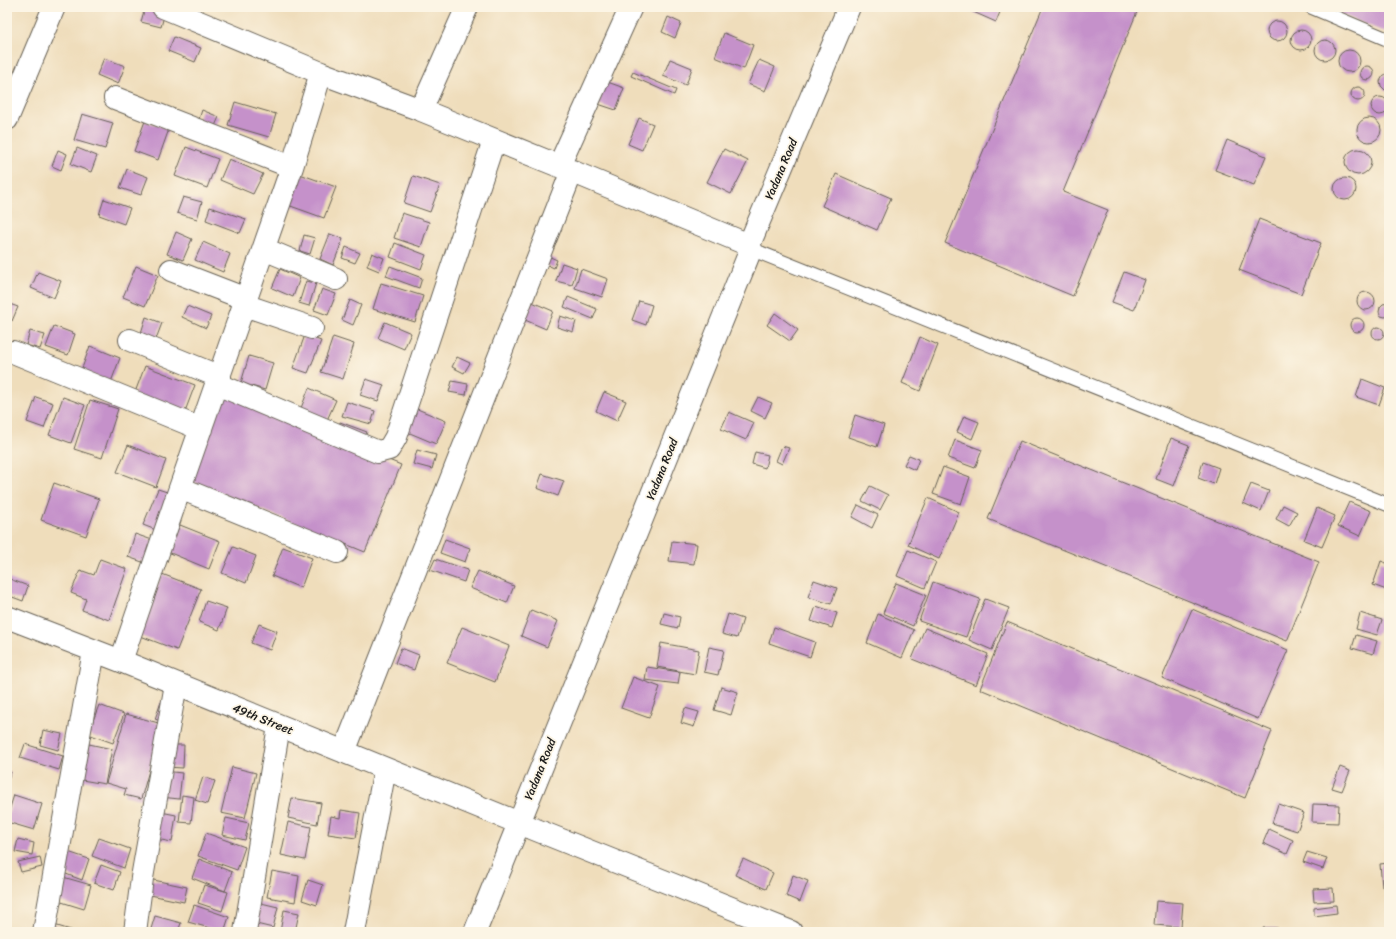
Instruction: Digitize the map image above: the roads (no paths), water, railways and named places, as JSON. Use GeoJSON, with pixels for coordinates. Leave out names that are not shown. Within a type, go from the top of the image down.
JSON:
{"type":"FeatureCollection","features":[{"type":"Feature","properties":{"kind":"street"},"geometry":{"type":"LineString","coordinates":[[7,119],[13,92],[54,7]]}},
{"type":"Feature","properties":{"kind":"street"},"geometry":{"type":"LineString","coordinates":[[163,7],[321,73],[421,110],[565,168],[750,247]]}},
{"type":"Feature","properties":{"kind":"street"},"geometry":{"type":"LineString","coordinates":[[421,110],[467,7]]}},
{"type":"Feature","properties":{"kind":"street"},"geometry":{"type":"LineString","coordinates":[[344,752],[565,168],[631,7]]}},
{"type":"Feature","properties":{"kind":"street","name":"Yadana Road"},"geometry":{"type":"LineString","coordinates":[[475,932],[750,247],[850,7]]}},
{"type":"Feature","properties":{"kind":"street"},"geometry":{"type":"LineString","coordinates":[[121,661],[292,167],[321,73]]}},
{"type":"Feature","properties":{"kind":"street"},"geometry":{"type":"LineString","coordinates":[[115,98],[292,167]]}},
{"type":"Feature","properties":{"kind":"street"},"geometry":{"type":"LineString","coordinates":[[130,340],[378,452],[390,449],[396,437],[494,140]]}},
{"type":"Feature","properties":{"kind":"street"},"geometry":{"type":"LineString","coordinates":[[264,249],[336,279]]}},
{"type":"Feature","properties":{"kind":"street"},"geometry":{"type":"LineString","coordinates":[[171,270],[245,302],[312,328]]}},
{"type":"Feature","properties":{"kind":"street"},"geometry":{"type":"LineString","coordinates":[[13,352],[202,429]]}},
{"type":"Feature","properties":{"kind":"street"},"geometry":{"type":"LineString","coordinates":[[180,488],[337,552]]}},
{"type":"Feature","properties":{"kind":"street","name":"49th Street"},"geometry":{"type":"LineString","coordinates":[[7,617],[121,661],[518,823],[791,932]]}},
{"type":"Feature","properties":{"kind":"street"},"geometry":{"type":"LineString","coordinates":[[44,932],[94,651]]}},
{"type":"Feature","properties":{"kind":"street"},"geometry":{"type":"LineString","coordinates":[[134,932],[176,684]]}},
{"type":"Feature","properties":{"kind":"street"},"geometry":{"type":"LineString","coordinates":[[245,932],[279,726]]}},
{"type":"Feature","properties":{"kind":"street"},"geometry":{"type":"LineString","coordinates":[[354,932],[385,769]]}},
{"type":"Feature","properties":{"kind":"lane"},"geometry":{"type":"LineString","coordinates":[[1311,7],[1389,40]]}},
{"type":"Feature","properties":{"kind":"lane"},"geometry":{"type":"LineString","coordinates":[[750,247],[1389,505]]}}]}
